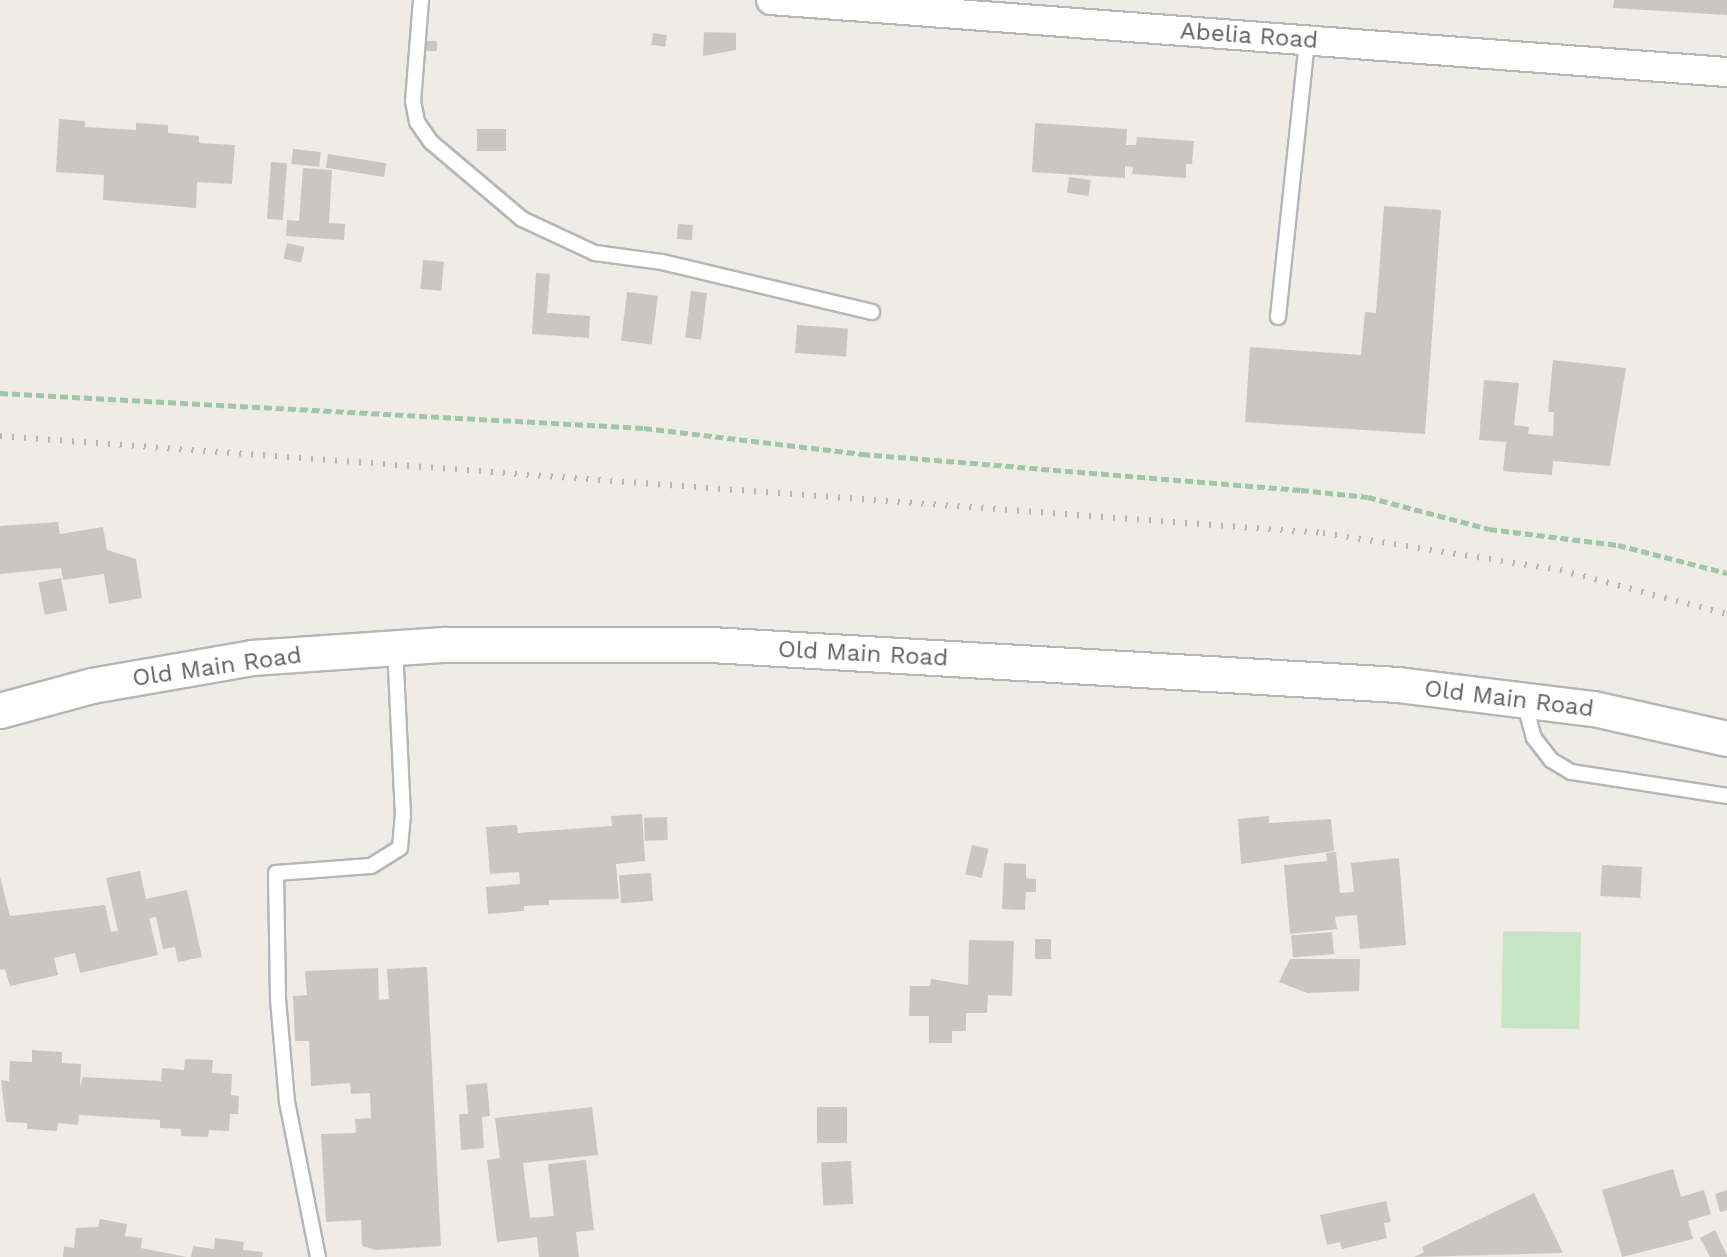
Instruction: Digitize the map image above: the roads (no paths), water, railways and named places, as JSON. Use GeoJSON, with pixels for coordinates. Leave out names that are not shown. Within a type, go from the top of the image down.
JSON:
{"type":"FeatureCollection","features":[{"type":"Feature","properties":{"kind":"street","name":"Abelia Road"},"geometry":{"type":"LineString","coordinates":[[771,0],[1727,72]]}},
{"type":"Feature","properties":{"kind":"street","name":"Old Main Road"},"geometry":{"type":"LineString","coordinates":[[0,711],[92,686],[252,658],[395,649],[711,645],[1398,685],[1523,698],[1727,739]]}},
{"type":"Feature","properties":{"kind":"lane"},"geometry":{"type":"LineString","coordinates":[[421,0],[413,101],[417,122],[431,142],[522,219],[595,253],[662,262],[872,312]]}},
{"type":"Feature","properties":{"kind":"lane"},"geometry":{"type":"LineString","coordinates":[[1278,317],[1307,41]]}},
{"type":"Feature","properties":{"kind":"lane"},"geometry":{"type":"LineString","coordinates":[[318,1257],[287,1102],[278,999],[276,873],[371,866],[400,848],[395,649]]}},
{"type":"Feature","properties":{"kind":"lane"},"geometry":{"type":"LineString","coordinates":[[1523,698],[1534,738],[1551,760],[1571,772],[1727,796]]}},
{"type":"Feature","properties":{"kind":"railway"},"geometry":{"type":"LineString","coordinates":[[0,436],[1323,533],[1560,570],[1727,614]]}}]}
